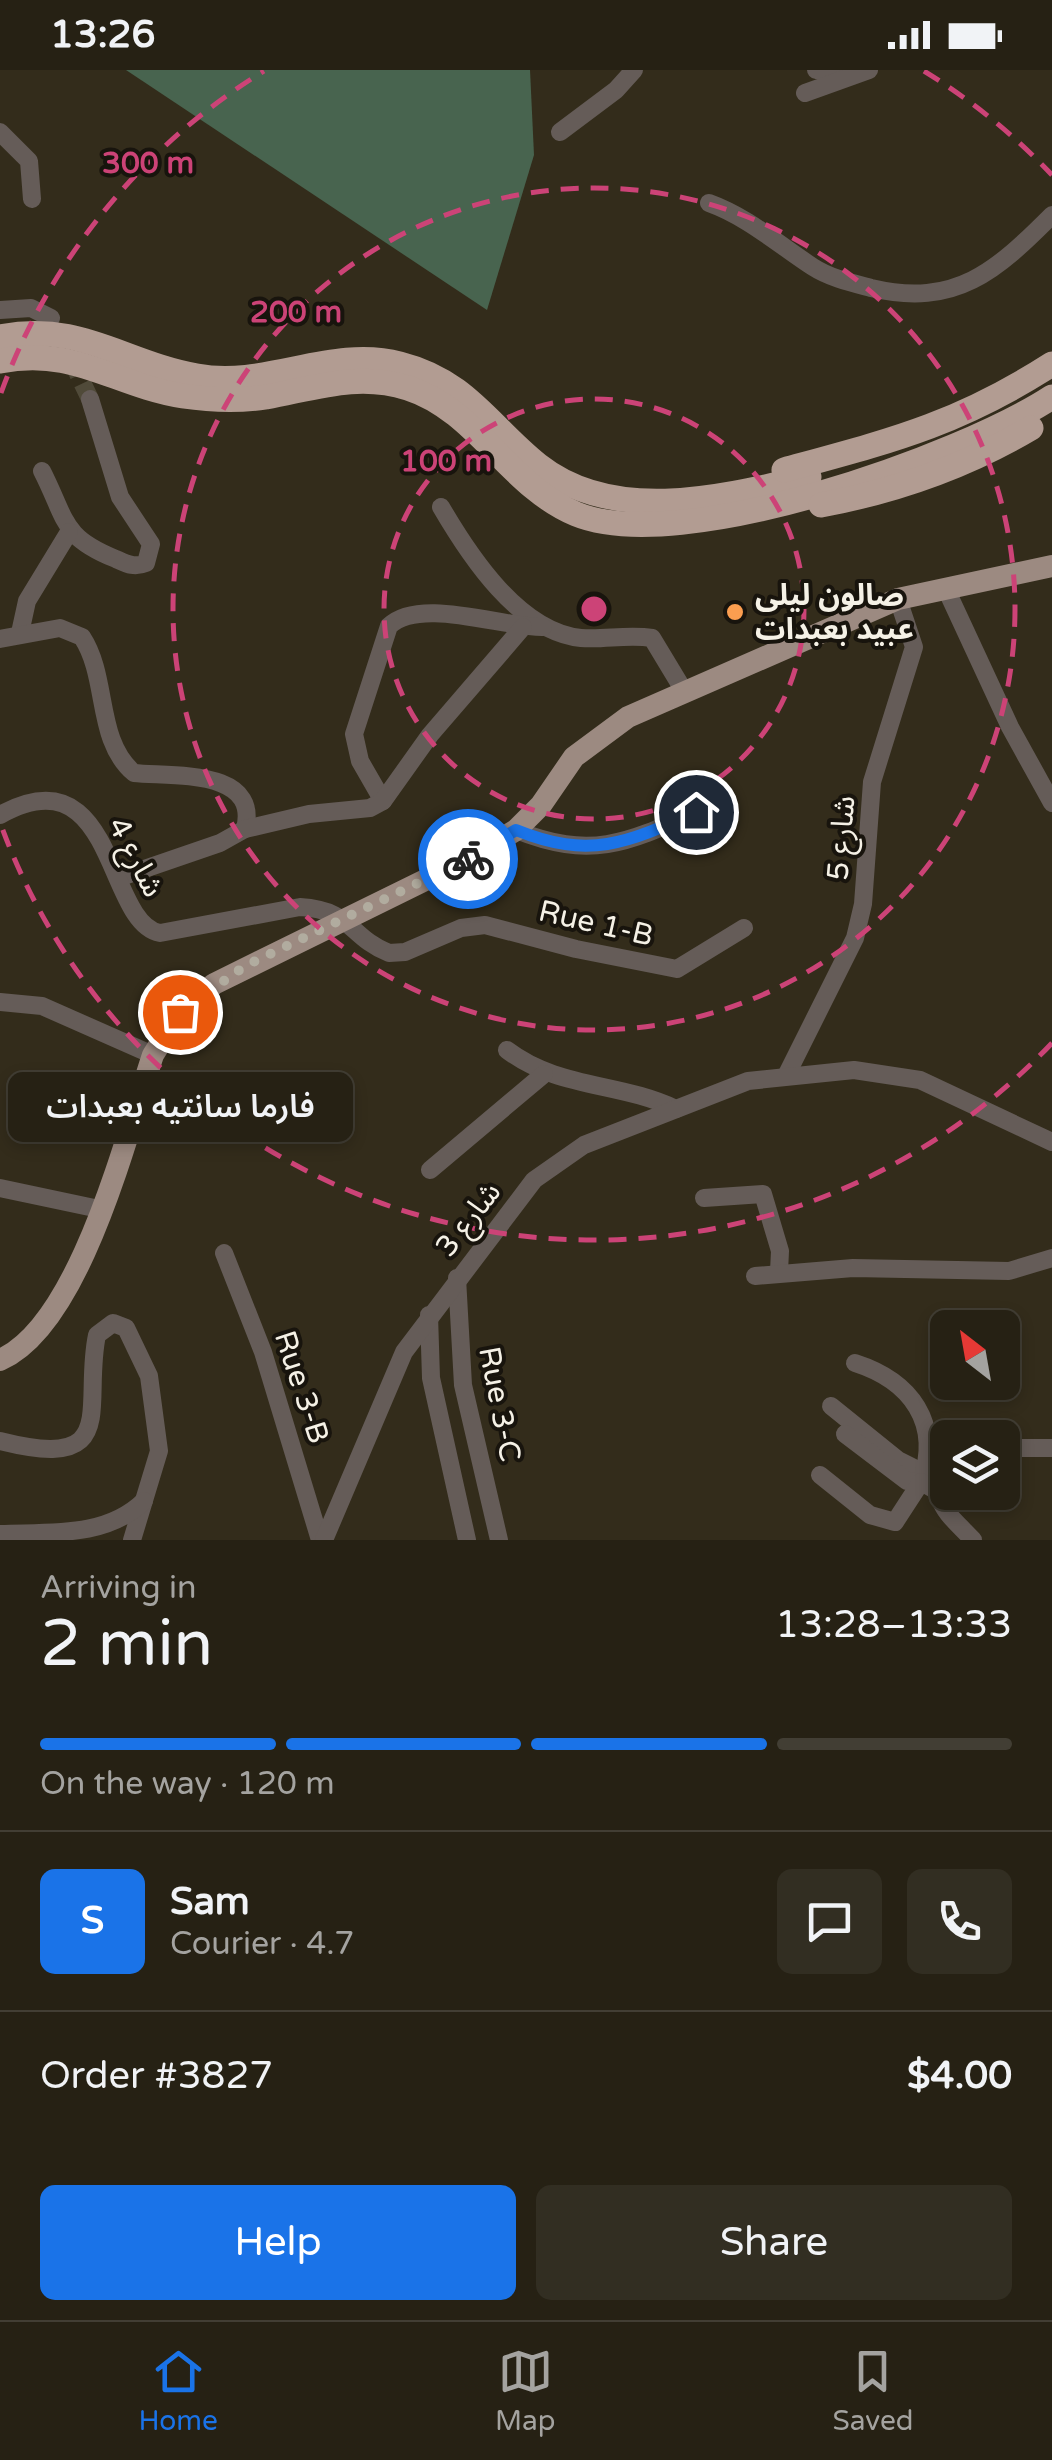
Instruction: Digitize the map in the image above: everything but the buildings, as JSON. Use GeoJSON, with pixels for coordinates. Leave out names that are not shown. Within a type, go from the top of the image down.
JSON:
{"type":"FeatureCollection","features":[{"type":"Feature","properties":{"kind":"highway"},"geometry":{"type":"LineString","coordinates":[[0,337],[70,333],[166,367],[214,378],[258,376],[340,359],[401,364],[457,388],[538,464],[584,490],[646,502],[720,494],[806,478],[915,449],[984,421],[1052,382]]}},
{"type":"Feature","properties":{"kind":"highway"},"geometry":{"type":"LineString","coordinates":[[0,361],[67,358],[152,390],[221,400],[263,397],[344,380],[390,384],[448,408],[516,474],[576,514],[634,525],[742,512],[786,512],[886,492],[996,449],[1052,416]]}},
{"type":"Feature","properties":{"kind":"highway"},"geometry":{"type":"LineString","coordinates":[[720,494],[944,424],[1052,364]]}},
{"type":"Feature","properties":{"kind":"highway"},"geometry":{"type":"LineString","coordinates":[[742,512],[922,460],[978,438],[1052,397]]}},
{"type":"Feature","properties":{"kind":"main road"},"geometry":{"type":"LineString","coordinates":[[0,1360],[41,1330],[66,1295],[152,1055],[180,1012],[196,997],[245,966],[468,859],[516,830],[588,743],[628,717],[898,599],[1052,566]]}},
{"type":"Feature","properties":{"kind":"street"},"geometry":{"type":"LineString","coordinates":[[560,132],[616,90],[634,70]]}},
{"type":"Feature","properties":{"kind":"street"},"geometry":{"type":"LineString","coordinates":[[816,70],[826,74],[867,70]]}},
{"type":"Feature","properties":{"kind":"street"},"geometry":{"type":"LineString","coordinates":[[805,94],[867,70]]}},
{"type":"Feature","properties":{"kind":"street"},"geometry":{"type":"LineString","coordinates":[[0,132],[29,161],[32,199]]}},
{"type":"Feature","properties":{"kind":"street"},"geometry":{"type":"LineString","coordinates":[[708,203],[739,216],[818,270],[904,294],[932,293],[985,276],[1008,260],[1052,215]]}},
{"type":"Feature","properties":{"kind":"street"},"geometry":{"type":"LineString","coordinates":[[0,310],[30,308],[51,318]]}},
{"type":"Feature","properties":{"kind":"street"},"geometry":{"type":"LineString","coordinates":[[42,471],[70,532],[83,546],[130,565],[146,564],[152,553],[144,531],[120,496],[90,399]]}},
{"type":"Feature","properties":{"kind":"street"},"geometry":{"type":"LineString","coordinates":[[441,507],[476,566],[543,626]]}},
{"type":"Feature","properties":{"kind":"street"},"geometry":{"type":"LineString","coordinates":[[20,632],[27,601],[70,532]]}},
{"type":"Feature","properties":{"kind":"street"},"geometry":{"type":"LineString","coordinates":[[946,589],[1010,728],[1052,802]]}},
{"type":"Feature","properties":{"kind":"street","name":"شارع 5"},"geometry":{"type":"LineString","coordinates":[[787,1074],[855,938],[863,904],[872,782],[914,648],[898,599]]}},
{"type":"Feature","properties":{"kind":"street"},"geometry":{"type":"LineString","coordinates":[[383,801],[360,761],[354,734],[389,626],[404,616],[453,615],[523,627],[543,626],[580,638],[652,638],[684,691]]}},
{"type":"Feature","properties":{"kind":"street"},"geometry":{"type":"LineString","coordinates":[[121,877],[220,843],[245,830],[308,814],[370,808],[383,801],[430,736],[523,627]]}},
{"type":"Feature","properties":{"kind":"street"},"geometry":{"type":"LineString","coordinates":[[0,639],[20,632],[60,628],[82,637],[100,684],[118,758],[134,773],[227,785],[244,801],[248,817],[245,830]]}},
{"type":"Feature","properties":{"kind":"street","name":"شارع 4"},"geometry":{"type":"LineString","coordinates":[[0,815],[38,800],[69,809],[98,836],[121,877],[124,896],[150,931],[171,932],[300,907],[343,917]]}},
{"type":"Feature","properties":{"kind":"street"},"geometry":{"type":"LineString","coordinates":[[516,830],[564,846],[608,846],[696,812]]}},
{"type":"Feature","properties":{"kind":"street","name":"Rue 1-B"},"geometry":{"type":"LineString","coordinates":[[343,917],[390,953],[405,952],[460,928],[484,924],[590,952],[677,969],[744,928]]}},
{"type":"Feature","properties":{"kind":"street"},"geometry":{"type":"LineString","coordinates":[[0,1002],[42,1006],[152,1055]]}},
{"type":"Feature","properties":{"kind":"street"},"geometry":{"type":"LineString","coordinates":[[507,1050],[544,1074],[642,1094],[676,1109]]}},
{"type":"Feature","properties":{"kind":"street","name":"شارع 3"},"geometry":{"type":"LineString","coordinates":[[322,1540],[404,1352],[457,1278],[549,1167],[584,1145],[748,1082],[787,1074],[854,1070],[896,1074],[949,1091],[1052,1142]]}},
{"type":"Feature","properties":{"kind":"street"},"geometry":{"type":"LineString","coordinates":[[430,1170],[544,1074]]}},
{"type":"Feature","properties":{"kind":"street"},"geometry":{"type":"LineString","coordinates":[[0,1188],[99,1208]]}},
{"type":"Feature","properties":{"kind":"street"},"geometry":{"type":"LineString","coordinates":[[704,1198],[763,1194],[780,1251],[779,1272]]}},
{"type":"Feature","properties":{"kind":"street","name":"Rue 3-B"},"geometry":{"type":"LineString","coordinates":[[224,1253],[262,1352],[322,1540]]}},
{"type":"Feature","properties":{"kind":"street"},"geometry":{"type":"LineString","coordinates":[[754,1276],[779,1272],[1009,1270],[1052,1258]]}},
{"type":"Feature","properties":{"kind":"street","name":"Rue 3-C"},"geometry":{"type":"LineString","coordinates":[[457,1278],[463,1385],[503,1537]]}},
{"type":"Feature","properties":{"kind":"street","name":"Rue 3-C"},"geometry":{"type":"LineString","coordinates":[[429,1315],[431,1378],[468,1540]]}},
{"type":"Feature","properties":{"kind":"street"},"geometry":{"type":"LineString","coordinates":[[0,1441],[53,1450],[86,1432],[95,1412],[98,1335],[106,1325],[119,1323],[132,1336],[150,1376],[160,1451],[132,1540]]}},
{"type":"Feature","properties":{"kind":"street"},"geometry":{"type":"LineString","coordinates":[[855,1364],[901,1384],[930,1440],[927,1482]]}},
{"type":"Feature","properties":{"kind":"street"},"geometry":{"type":"LineString","coordinates":[[831,1406],[927,1482],[942,1510],[973,1540]]}},
{"type":"Feature","properties":{"kind":"street"},"geometry":{"type":"LineString","coordinates":[[844,1434],[907,1482],[927,1482]]}},
{"type":"Feature","properties":{"kind":"street"},"geometry":{"type":"LineString","coordinates":[[1020,1448],[1052,1448]]}},
{"type":"Feature","properties":{"kind":"street"},"geometry":{"type":"LineString","coordinates":[[820,1475],[870,1515],[895,1522],[930,1479]]}},
{"type":"Feature","properties":{"kind":"street"},"geometry":{"type":"LineString","coordinates":[[0,1534],[84,1530],[132,1513],[148,1497]]}},
{"type":"Feature","properties":{"kind":"green space"},"geometry":{"type":"Polygon","coordinates":[[[126,70],[530,70],[534,155],[487,310],[126,70]]]}},
{"type":"Feature","properties":{"kind":"tunnel"},"geometry":{"type":"LineString","coordinates":[[71,359],[90,399]]}},
{"type":"Feature","properties":{"kind":"way so far"},"geometry":{"type":"LineString","coordinates":[[180,1012],[214,984],[245,966],[468,859]]}},
{"type":"Feature","properties":{"kind":"place","name":"صالون ليلى عبيد بعبدات"},"geometry":{"type":"Point","coordinates":[735,612]}},
{"type":"Feature","properties":{"kind":"place","name":"فارما سانتيه بعبدات"},"geometry":{"type":"Point","coordinates":[180,1012]}},
{"type":"Feature","properties":{"kind":"route"},"geometry":{"type":"LineString","coordinates":[[468,859],[516,830],[564,846],[608,846],[643,836],[696,812]]}}]}
